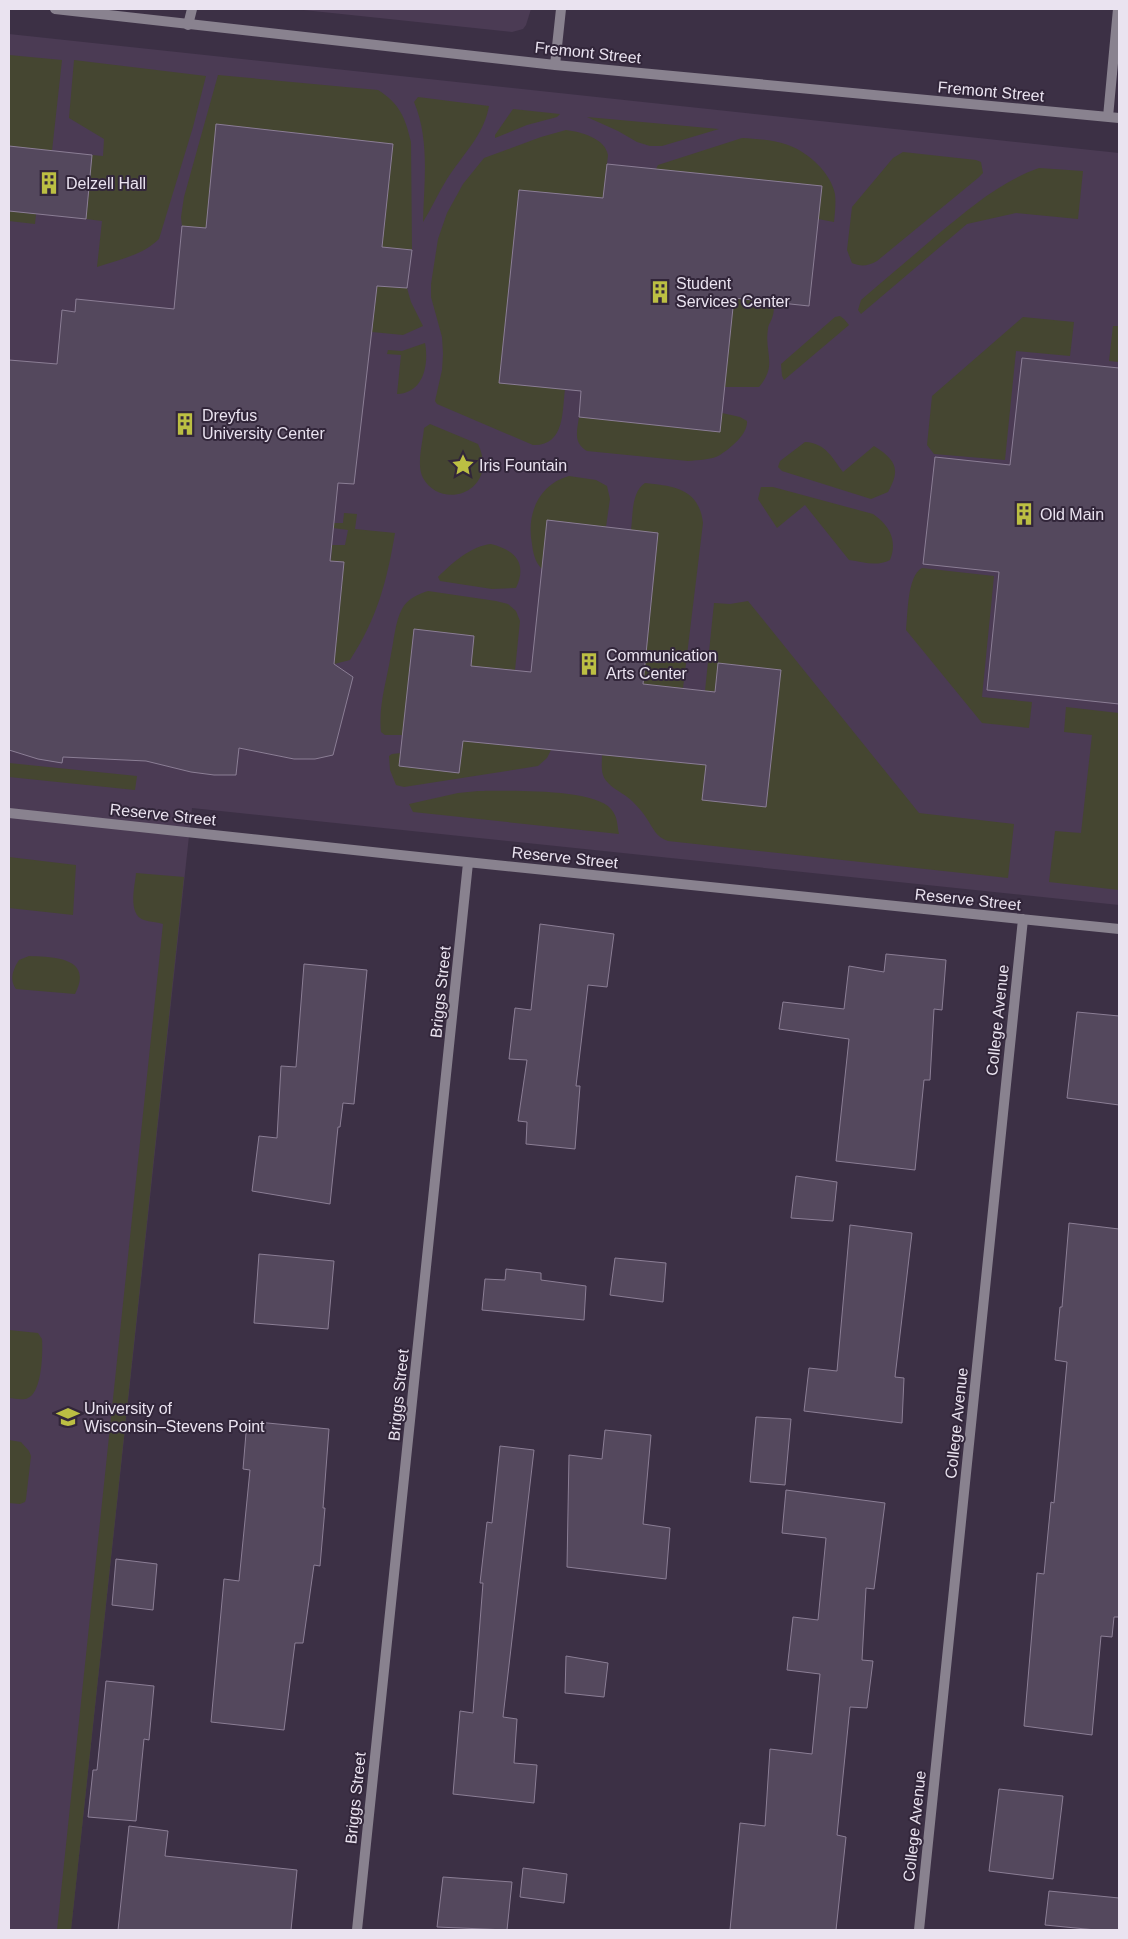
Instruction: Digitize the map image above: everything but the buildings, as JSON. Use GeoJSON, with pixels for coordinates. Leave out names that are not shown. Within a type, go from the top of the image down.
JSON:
{"type":"FeatureCollection","features":[{"type":"Feature","properties":{"kind":"street","name":"Fremont Street"},"geometry":{"type":"LineString","coordinates":[[55,9],[556,65],[1119,118]]}},
{"type":"Feature","properties":{"kind":"street"},"geometry":{"type":"LineString","coordinates":[[188,25],[192,9]]}},
{"type":"Feature","properties":{"kind":"street"},"geometry":{"type":"LineString","coordinates":[[556,65],[560,9]]}},
{"type":"Feature","properties":{"kind":"street"},"geometry":{"type":"LineString","coordinates":[[1108,117],[1118,9]]}},
{"type":"Feature","properties":{"kind":"street","name":"Reserve Street"},"geometry":{"type":"LineString","coordinates":[[9,813],[468,863],[1119,929]]}},
{"type":"Feature","properties":{"kind":"street","name":"Briggs Street"},"geometry":{"type":"LineString","coordinates":[[357,1930],[468,863]]}},
{"type":"Feature","properties":{"kind":"street","name":"College Avenue"},"geometry":{"type":"LineString","coordinates":[[918,1930],[1022,920]]}},
{"type":"Feature","properties":{"kind":"shaded area"},"geometry":{"type":"Polygon","coordinates":[[[294,9],[531,9],[523,29],[512,32],[294,9]]]}},
{"type":"Feature","properties":{"kind":"shaded area","name":"University of Wisconsin–Stevens Point"},"geometry":{"type":"Polygon","coordinates":[[[9,34],[1119,153],[1119,905],[192,808],[71,1930],[9,1930],[9,34]]]}},
{"type":"Feature","properties":{"kind":"green space"},"geometry":{"type":"Polygon","coordinates":[[[9,55],[62,60],[52,151],[9,146],[9,55]]]}},
{"type":"Feature","properties":{"kind":"green space"},"geometry":{"type":"Polygon","coordinates":[[[74,60],[206,76],[193,127],[159,239],[153,245],[138,253],[97,267],[102,221],[86,219],[92,155],[103,156],[104,139],[69,118],[74,60]]]}},
{"type":"Feature","properties":{"kind":"green space"},"geometry":{"type":"Polygon","coordinates":[[[218,75],[378,90],[392,101],[404,118],[411,142],[412,250],[382,247],[393,144],[217,124],[206,228],[182,226],[181,217],[184,197],[218,75]]]}},
{"type":"Feature","properties":{"kind":"green space"},"geometry":{"type":"Polygon","coordinates":[[[418,97],[489,106],[478,135],[447,179],[423,222],[425,161],[422,131],[414,102],[418,97]]]}},
{"type":"Feature","properties":{"kind":"green space"},"geometry":{"type":"Polygon","coordinates":[[[513,109],[560,114],[557,117],[527,125],[495,138],[495,135],[513,109]]]}},
{"type":"Feature","properties":{"kind":"green space"},"geometry":{"type":"Polygon","coordinates":[[[587,117],[719,129],[662,146],[650,146],[637,142],[587,117]]]}},
{"type":"Feature","properties":{"kind":"green space"},"geometry":{"type":"Polygon","coordinates":[[[566,130],[592,137],[602,144],[608,155],[603,198],[519,190],[499,383],[565,389],[562,417],[556,434],[551,440],[543,444],[533,445],[437,404],[435,401],[442,370],[443,354],[442,337],[431,297],[431,284],[438,239],[447,213],[463,184],[484,158],[566,130]]]}},
{"type":"Feature","properties":{"kind":"green space"},"geometry":{"type":"Polygon","coordinates":[[[742,138],[788,145],[796,148],[818,164],[833,186],[835,194],[834,222],[818,219],[822,186],[656,169],[658,165],[742,138]]]}},
{"type":"Feature","properties":{"kind":"green space"},"geometry":{"type":"Polygon","coordinates":[[[903,152],[976,160],[981,162],[983,173],[877,261],[864,265],[852,263],[847,250],[852,207],[893,158],[903,152]]]}},
{"type":"Feature","properties":{"kind":"green space"},"geometry":{"type":"Polygon","coordinates":[[[1039,168],[1083,171],[1078,219],[1016,213],[967,224],[861,314],[858,310],[861,300],[937,235],[998,188],[1039,168]]]}},
{"type":"Feature","properties":{"kind":"green space"},"geometry":{"type":"Polygon","coordinates":[[[9,211],[36,214],[35,224],[9,221],[9,211]]]}},
{"type":"Feature","properties":{"kind":"green space"},"geometry":{"type":"Polygon","coordinates":[[[377,286],[407,288],[411,302],[423,326],[403,335],[372,332],[377,286]]]}},
{"type":"Feature","properties":{"kind":"green space"},"geometry":{"type":"Polygon","coordinates":[[[734,298],[774,302],[773,315],[768,326],[767,337],[768,372],[759,387],[724,387],[734,298]]]}},
{"type":"Feature","properties":{"kind":"green space"},"geometry":{"type":"Polygon","coordinates":[[[840,316],[849,325],[784,380],[781,364],[835,317],[840,316]]]}},
{"type":"Feature","properties":{"kind":"green space"},"geometry":{"type":"Polygon","coordinates":[[[1023,317],[1074,322],[1070,356],[1016,351],[1005,460],[934,454],[927,445],[932,396],[1023,317]]]}},
{"type":"Feature","properties":{"kind":"green space"},"geometry":{"type":"Polygon","coordinates":[[[1113,326],[1119,326],[1119,362],[1109,361],[1113,326]]]}},
{"type":"Feature","properties":{"kind":"green space"},"geometry":{"type":"Polygon","coordinates":[[[425,343],[426,360],[423,376],[413,389],[397,394],[401,355],[387,354],[388,350],[402,351],[425,343]]]}},
{"type":"Feature","properties":{"kind":"green space"},"geometry":{"type":"Polygon","coordinates":[[[722,413],[740,417],[747,421],[747,426],[742,436],[734,445],[720,455],[709,459],[688,461],[587,451],[580,444],[577,436],[579,417],[720,432],[722,413]]]}},
{"type":"Feature","properties":{"kind":"green space"},"geometry":{"type":"Polygon","coordinates":[[[430,424],[478,444],[483,460],[481,474],[475,484],[466,491],[455,495],[443,494],[432,488],[423,478],[420,467],[420,453],[424,428],[430,424]]]}},
{"type":"Feature","properties":{"kind":"green space"},"geometry":{"type":"Polygon","coordinates":[[[805,442],[823,448],[843,472],[874,446],[892,461],[894,466],[894,477],[888,492],[871,499],[782,471],[778,467],[780,461],[805,442]]]}},
{"type":"Feature","properties":{"kind":"green space"},"geometry":{"type":"Polygon","coordinates":[[[569,476],[596,480],[607,486],[610,499],[606,527],[548,520],[542,569],[536,560],[532,547],[531,522],[533,511],[543,493],[550,486],[569,476]]]}},
{"type":"Feature","properties":{"kind":"green space"},"geometry":{"type":"Polygon","coordinates":[[[645,483],[683,491],[696,502],[701,511],[703,523],[683,688],[643,684],[658,534],[631,530],[635,498],[640,487],[645,483]]]}},
{"type":"Feature","properties":{"kind":"green space"},"geometry":{"type":"Polygon","coordinates":[[[761,487],[773,487],[873,514],[884,523],[891,534],[893,546],[890,560],[875,564],[849,560],[805,505],[777,528],[758,499],[761,487]]]}},
{"type":"Feature","properties":{"kind":"green space"},"geometry":{"type":"Polygon","coordinates":[[[344,513],[357,514],[355,529],[395,533],[380,599],[367,630],[350,660],[334,664],[344,562],[331,561],[332,545],[345,545],[348,530],[333,528],[334,523],[343,523],[344,513]]]}},
{"type":"Feature","properties":{"kind":"green space"},"geometry":{"type":"Polygon","coordinates":[[[491,544],[506,550],[517,558],[520,571],[516,588],[492,589],[440,581],[438,577],[462,556],[476,548],[491,544]]]}},
{"type":"Feature","properties":{"kind":"green space"},"geometry":{"type":"Polygon","coordinates":[[[922,568],[994,576],[982,697],[1032,702],[1029,728],[982,723],[906,630],[913,579],[922,568]]]}},
{"type":"Feature","properties":{"kind":"green space"},"geometry":{"type":"Polygon","coordinates":[[[428,591],[496,601],[508,604],[516,611],[520,621],[515,670],[471,666],[474,636],[414,629],[403,735],[385,735],[381,732],[380,722],[382,703],[398,620],[407,602],[417,595],[428,591]]]}},
{"type":"Feature","properties":{"kind":"green space"},"geometry":{"type":"Polygon","coordinates":[[[748,601],[919,813],[1014,824],[1008,878],[668,841],[658,835],[644,814],[632,801],[608,783],[602,773],[602,755],[706,765],[766,807],[781,670],[718,663],[715,692],[705,691],[714,603],[730,604],[748,601]]]}},
{"type":"Feature","properties":{"kind":"green space"},"geometry":{"type":"Polygon","coordinates":[[[1066,707],[1119,713],[1119,890],[1049,882],[1055,831],[1081,833],[1092,735],[1064,732],[1066,707]]]}},
{"type":"Feature","properties":{"kind":"green space"},"geometry":{"type":"Polygon","coordinates":[[[463,741],[551,750],[547,758],[538,766],[404,787],[396,785],[390,770],[389,756],[392,754],[401,753],[399,766],[459,773],[463,741]]]}},
{"type":"Feature","properties":{"kind":"green space"},"geometry":{"type":"Polygon","coordinates":[[[9,763],[137,776],[135,790],[9,777],[9,763]]]}},
{"type":"Feature","properties":{"kind":"green space"},"geometry":{"type":"Polygon","coordinates":[[[478,791],[548,792],[587,797],[601,802],[611,809],[616,818],[619,834],[413,812],[409,804],[458,793],[478,791]]]}},
{"type":"Feature","properties":{"kind":"green space"},"geometry":{"type":"Polygon","coordinates":[[[9,857],[76,865],[73,915],[9,908],[9,857]]]}},
{"type":"Feature","properties":{"kind":"green space"},"geometry":{"type":"Polygon","coordinates":[[[136,873],[184,877],[71,1930],[57,1930],[163,924],[144,920],[135,912],[133,899],[136,873]]]}},
{"type":"Feature","properties":{"kind":"green space"},"geometry":{"type":"Polygon","coordinates":[[[29,956],[59,959],[75,966],[79,973],[79,982],[75,994],[16,989],[12,978],[15,967],[19,960],[29,956]]]}},
{"type":"Feature","properties":{"kind":"green space"},"geometry":{"type":"Polygon","coordinates":[[[9,1330],[38,1333],[42,1339],[42,1362],[39,1380],[33,1394],[26,1399],[9,1398],[9,1330]]]}},
{"type":"Feature","properties":{"kind":"green space"},"geometry":{"type":"Polygon","coordinates":[[[9,1440],[21,1442],[31,1456],[26,1499],[25,1502],[20,1504],[9,1503],[9,1440]]]}},
{"type":"Feature","properties":{"kind":"place","name":"Delzell Hall"},"geometry":{"type":"Point","coordinates":[49,183]}},
{"type":"Feature","properties":{"kind":"place","name":"Student Services Center"},"geometry":{"type":"Point","coordinates":[660,292]}},
{"type":"Feature","properties":{"kind":"place","name":"Dreyfus University Center"},"geometry":{"type":"Point","coordinates":[185,424]}},
{"type":"Feature","properties":{"kind":"place","name":"Iris Fountain"},"geometry":{"type":"Point","coordinates":[463,465]}},
{"type":"Feature","properties":{"kind":"place","name":"Old Main"},"geometry":{"type":"Point","coordinates":[1024,514]}},
{"type":"Feature","properties":{"kind":"place","name":"Communication Arts Center"},"geometry":{"type":"Point","coordinates":[589,664]}},
{"type":"Feature","properties":{"kind":"place","name":"University of Wisconsin–Stevens Point"},"geometry":{"type":"Point","coordinates":[68,1417]}}]}
